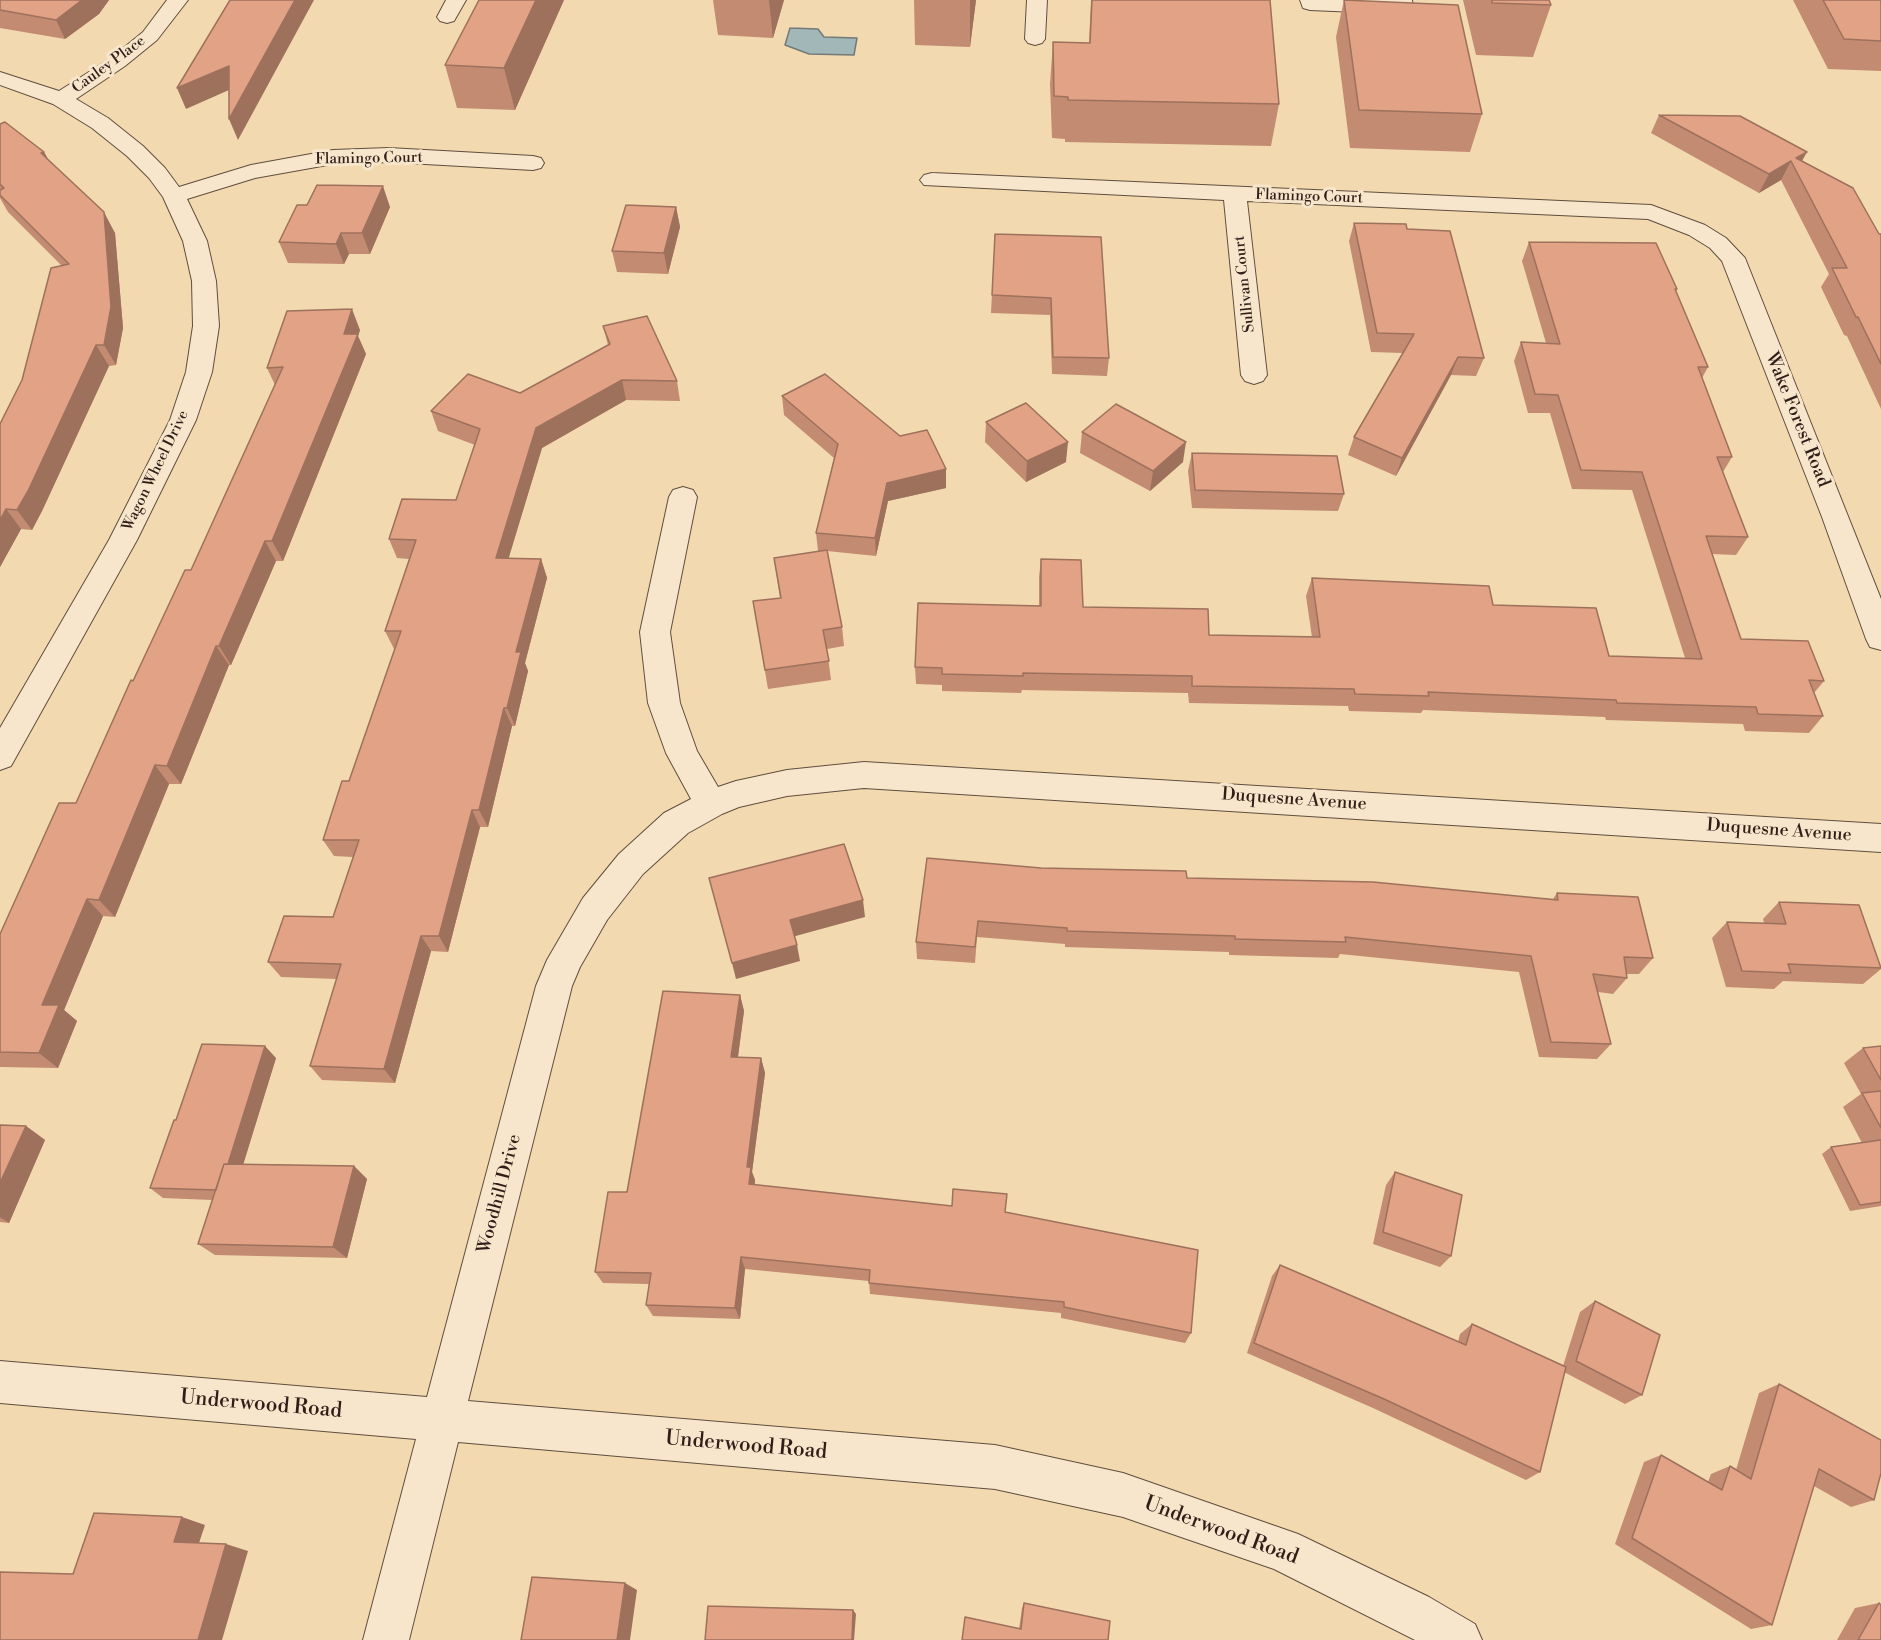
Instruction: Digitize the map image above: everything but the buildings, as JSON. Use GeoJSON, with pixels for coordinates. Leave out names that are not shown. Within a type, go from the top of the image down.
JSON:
{"type":"FeatureCollection","features":[{"type":"Feature","properties":{"kind":"street","name":"Cauley Place"},"geometry":{"type":"LineString","coordinates":[[61,99],[118,62],[150,36],[178,0]]}},
{"type":"Feature","properties":{"kind":"street"},"geometry":{"type":"LineString","coordinates":[[1035,39],[1038,0]]}},
{"type":"Feature","properties":{"kind":"street"},"geometry":{"type":"LineString","coordinates":[[1310,0],[1310,4],[1403,8],[1402,0]]}},
{"type":"Feature","properties":{"kind":"street","name":"Wagon Wheel Drive"},"geometry":{"type":"LineString","coordinates":[[0,78],[61,99],[100,123],[135,151],[157,173],[174,196],[195,241],[204,281],[206,326],[199,372],[183,420],[123,540],[0,757]]}},
{"type":"Feature","properties":{"kind":"street","name":"Flamingo Court"},"geometry":{"type":"LineString","coordinates":[[174,196],[251,172],[333,157],[388,155],[533,163]]}},
{"type":"Feature","properties":{"kind":"street","name":"Flamingo Court"},"geometry":{"type":"LineString","coordinates":[[932,180],[1651,212],[1684,224]]}},
{"type":"Feature","properties":{"kind":"street","name":"Sullivan Court"},"geometry":{"type":"LineString","coordinates":[[1235,194],[1254,375]]}},
{"type":"Feature","properties":{"kind":"street","name":"Wake Forest Road"},"geometry":{"type":"LineString","coordinates":[[1684,224],[1718,243],[1733,258],[1836,517],[1881,639]]}},
{"type":"Feature","properties":{"kind":"street"},"geometry":{"type":"LineString","coordinates":[[683,497],[655,632],[664,703],[682,753],[710,804]]}},
{"type":"Feature","properties":{"kind":"street","name":"Duquesne Avenue"},"geometry":{"type":"LineString","coordinates":[[710,804],[736,794],[787,783],[864,775],[1881,838]]}},
{"type":"Feature","properties":{"kind":"street","name":"Woodhill Drive"},"geometry":{"type":"LineString","coordinates":[[386,1640],[554,986],[565,960],[594,909],[630,864],[676,823],[710,804]]}},
{"type":"Feature","properties":{"kind":"street","name":"Underwood Road"},"geometry":{"type":"LineString","coordinates":[[0,1382],[995,1467],[1123,1495],[1282,1550],[1413,1613],[1459,1640]]}},
{"type":"Feature","properties":{"kind":"shaded area"},"geometry":{"type":"Polygon","coordinates":[[[790,28],[818,29],[824,37],[857,38],[854,55],[809,54],[785,45],[790,28]]]}}]}
